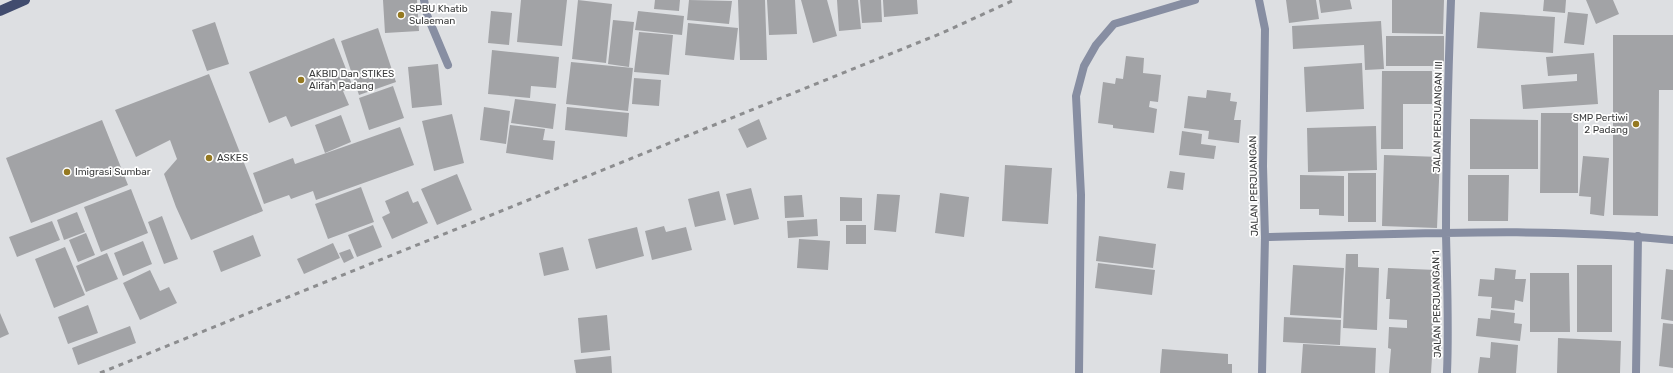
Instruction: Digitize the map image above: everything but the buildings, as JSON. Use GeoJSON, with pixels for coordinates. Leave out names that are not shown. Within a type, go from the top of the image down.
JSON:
{"type":"FeatureCollection","features":[{"type":"Feature","properties":{"kind":"main road"},"geometry":{"type":"LineString","coordinates":[[0,11],[25,0]]}},
{"type":"Feature","properties":{"kind":"street"},"geometry":{"type":"LineString","coordinates":[[424,0],[427,15],[448,65]]}},
{"type":"Feature","properties":{"kind":"street"},"geometry":{"type":"LineString","coordinates":[[1079,373],[1081,195],[1076,96],[1084,66],[1096,45],[1114,24],[1194,0]]}},
{"type":"Feature","properties":{"kind":"street","name":"JALAN PERJUANGAN"},"geometry":{"type":"LineString","coordinates":[[1259,0],[1265,29],[1263,166],[1265,237],[1262,373]]}},
{"type":"Feature","properties":{"kind":"street","name":"JALAN PERJUANGAN III"},"geometry":{"type":"LineString","coordinates":[[1446,234],[1451,0]]}},
{"type":"Feature","properties":{"kind":"street"},"geometry":{"type":"LineString","coordinates":[[1265,237],[1523,233],[1638,236],[1673,240]]}},
{"type":"Feature","properties":{"kind":"street","name":"JALAN PERJUANGAN 1"},"geometry":{"type":"LineString","coordinates":[[1446,234],[1449,313],[1448,373]]}},
{"type":"Feature","properties":{"kind":"street"},"geometry":{"type":"LineString","coordinates":[[1636,373],[1638,236]]}},
{"type":"Feature","properties":{"kind":"railway"},"geometry":{"type":"LineString","coordinates":[[100,373],[942,33],[1014,0]]}},
{"type":"Feature","properties":{"kind":"place","name":"SPBU Khatib Sulaeman"},"geometry":{"type":"Point","coordinates":[401,15]}},
{"type":"Feature","properties":{"kind":"place","name":"AKBID Dan STIKES Alifah Padang"},"geometry":{"type":"Point","coordinates":[301,80]}},
{"type":"Feature","properties":{"kind":"place","name":"SMP Pertiwi 2 Padang"},"geometry":{"type":"Point","coordinates":[1636,124]}},
{"type":"Feature","properties":{"kind":"place","name":"ASKES"},"geometry":{"type":"Point","coordinates":[209,158]}},
{"type":"Feature","properties":{"kind":"place","name":"Imigrasi Sumbar"},"geometry":{"type":"Point","coordinates":[67,172]}}]}
